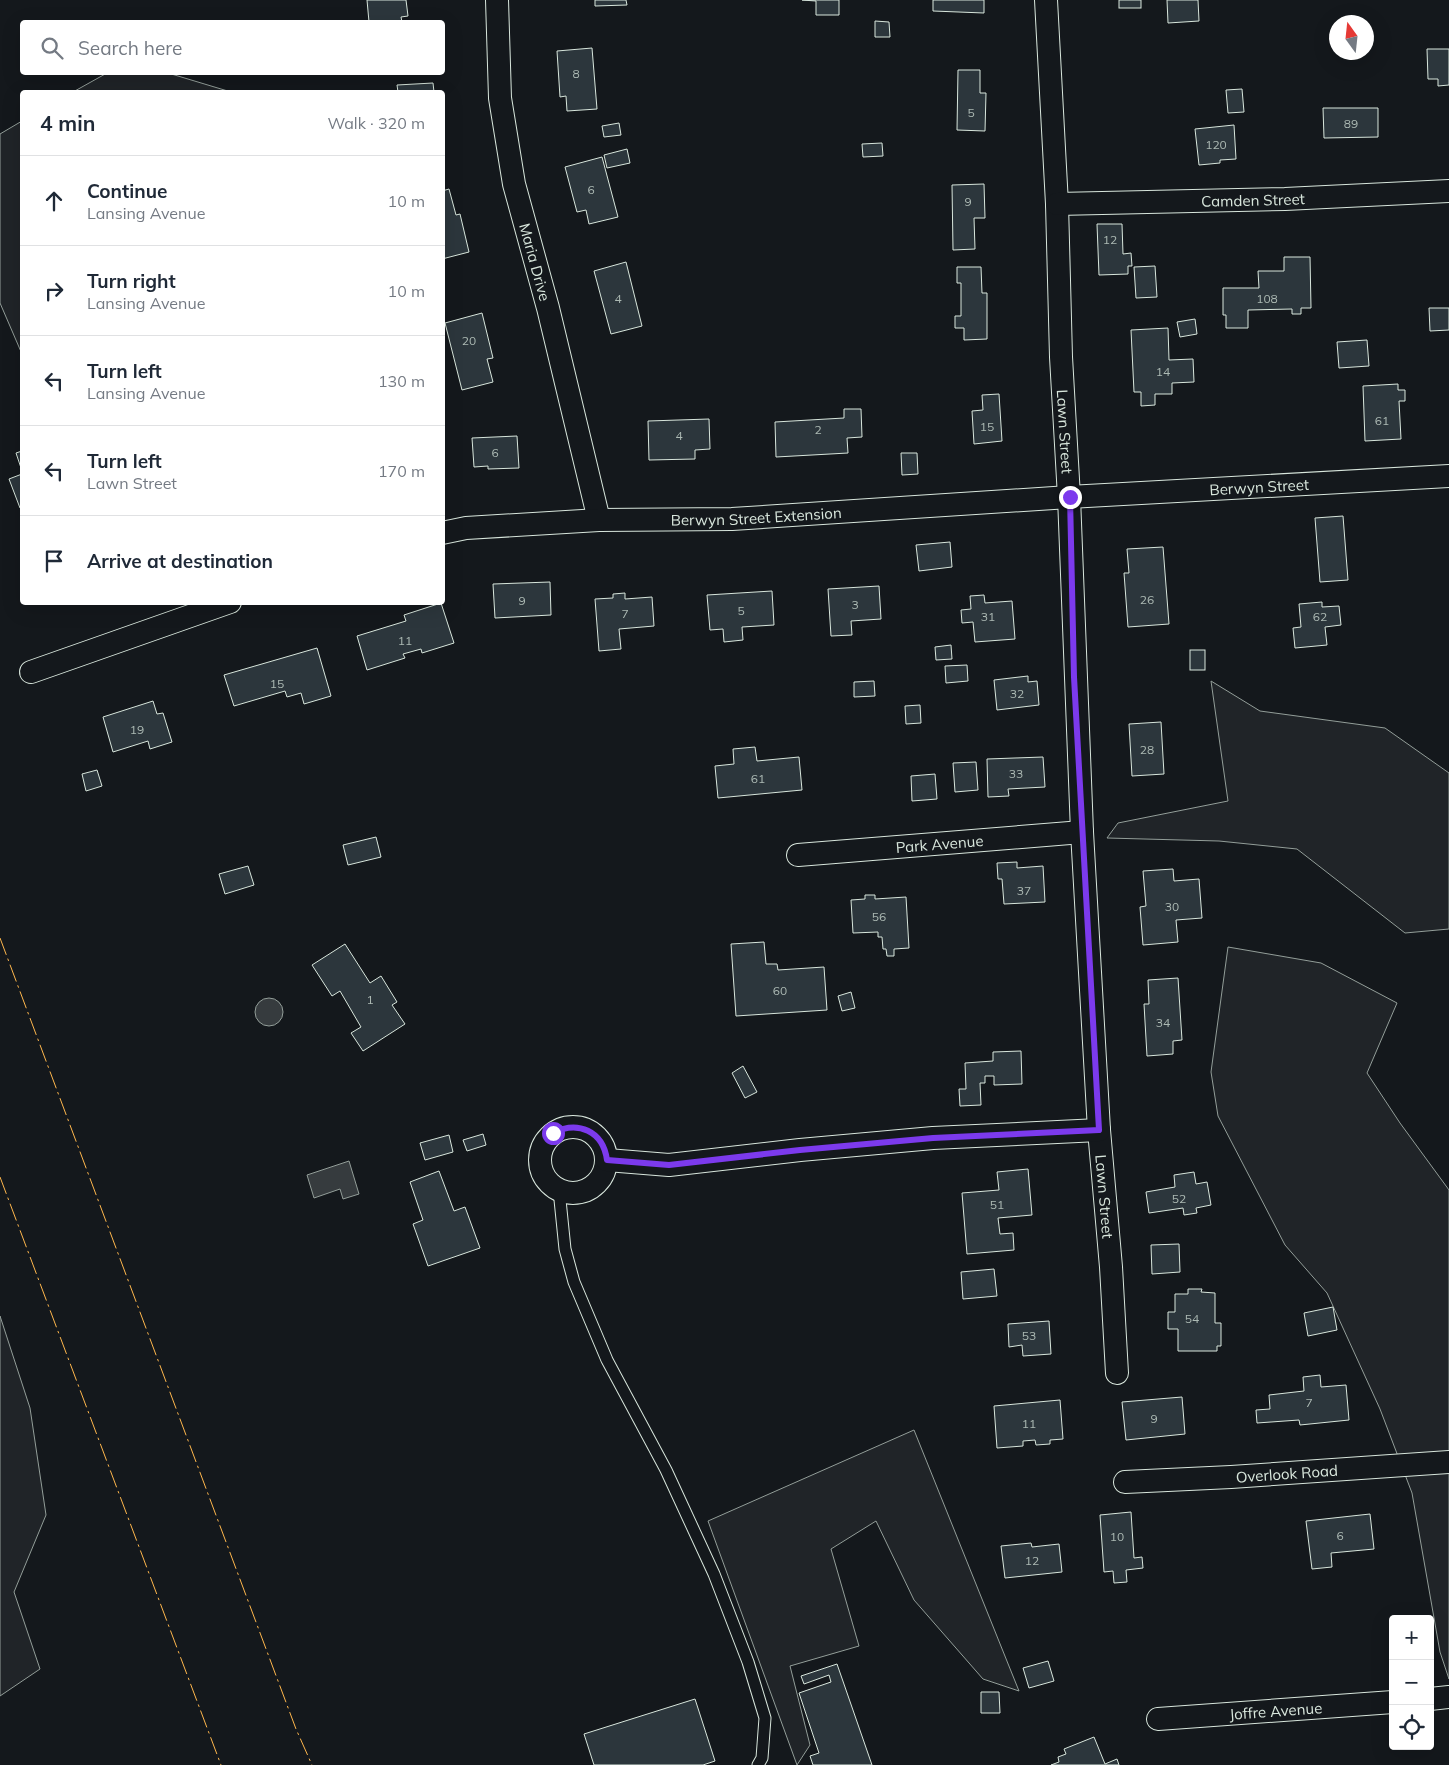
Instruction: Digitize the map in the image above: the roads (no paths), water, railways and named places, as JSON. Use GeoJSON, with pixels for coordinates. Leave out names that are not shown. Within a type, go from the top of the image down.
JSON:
{"type":"FeatureCollection","features":[{"type":"Feature","properties":{"kind":"street","name":"Maria Drive"},"geometry":{"type":"LineString","coordinates":[[498,0],[500,98],[513,176],[548,308],[599,520]]}},
{"type":"Feature","properties":{"kind":"street","name":"Lawn Street"},"geometry":{"type":"LineString","coordinates":[[1046,0],[1057,204],[1061,357],[1070,497],[1074,677],[1099,1130],[1111,1267],[1116,1373]]}},
{"type":"Feature","properties":{"kind":"street","name":"Camden Street"},"geometry":{"type":"LineString","coordinates":[[1057,204],[1285,199],[1449,191]]}},
{"type":"Feature","properties":{"kind":"street","name":"Berwyn Street"},"geometry":{"type":"LineString","coordinates":[[1070,497],[1449,476]]}},
{"type":"Feature","properties":{"kind":"street","name":"Berwyn Street Extension"},"geometry":{"type":"LineString","coordinates":[[445,532],[466,528],[599,520],[732,519],[1070,497]]}},
{"type":"Feature","properties":{"kind":"street"},"geometry":{"type":"LineString","coordinates":[[31,672],[221,605]]}},
{"type":"Feature","properties":{"kind":"street","name":"Park Avenue"},"geometry":{"type":"LineString","coordinates":[[798,855],[1082,832]]}},
{"type":"Feature","properties":{"kind":"street"},"geometry":{"type":"LineString","coordinates":[[563,1128],[585,1128],[600,1140],[607,1160],[599,1181],[591,1188],[581,1192],[559,1190],[550,1184],[543,1174],[540,1152],[545,1141],[553,1133],[563,1128]]}},
{"type":"Feature","properties":{"kind":"street"},"geometry":{"type":"LineString","coordinates":[[607,1160],[669,1165],[923,1139],[1099,1130]]}},
{"type":"Feature","properties":{"kind":"street","name":"Overlook Road"},"geometry":{"type":"LineString","coordinates":[[1125,1482],[1231,1477],[1449,1462]]}},
{"type":"Feature","properties":{"kind":"street"},"geometry":{"type":"LineString","coordinates":[[1434,1699],[1449,1697]]}},
{"type":"Feature","properties":{"kind":"street","name":"Joffre Avenue"},"geometry":{"type":"LineString","coordinates":[[1158,1720],[1389,1702]]}},
{"type":"Feature","properties":{"kind":"lane"},"geometry":{"type":"LineString","coordinates":[[559,1190],[565,1249],[574,1282],[607,1360],[666,1470],[714,1574],[748,1662],[765,1718],[762,1758],[758,1765]]}}]}
